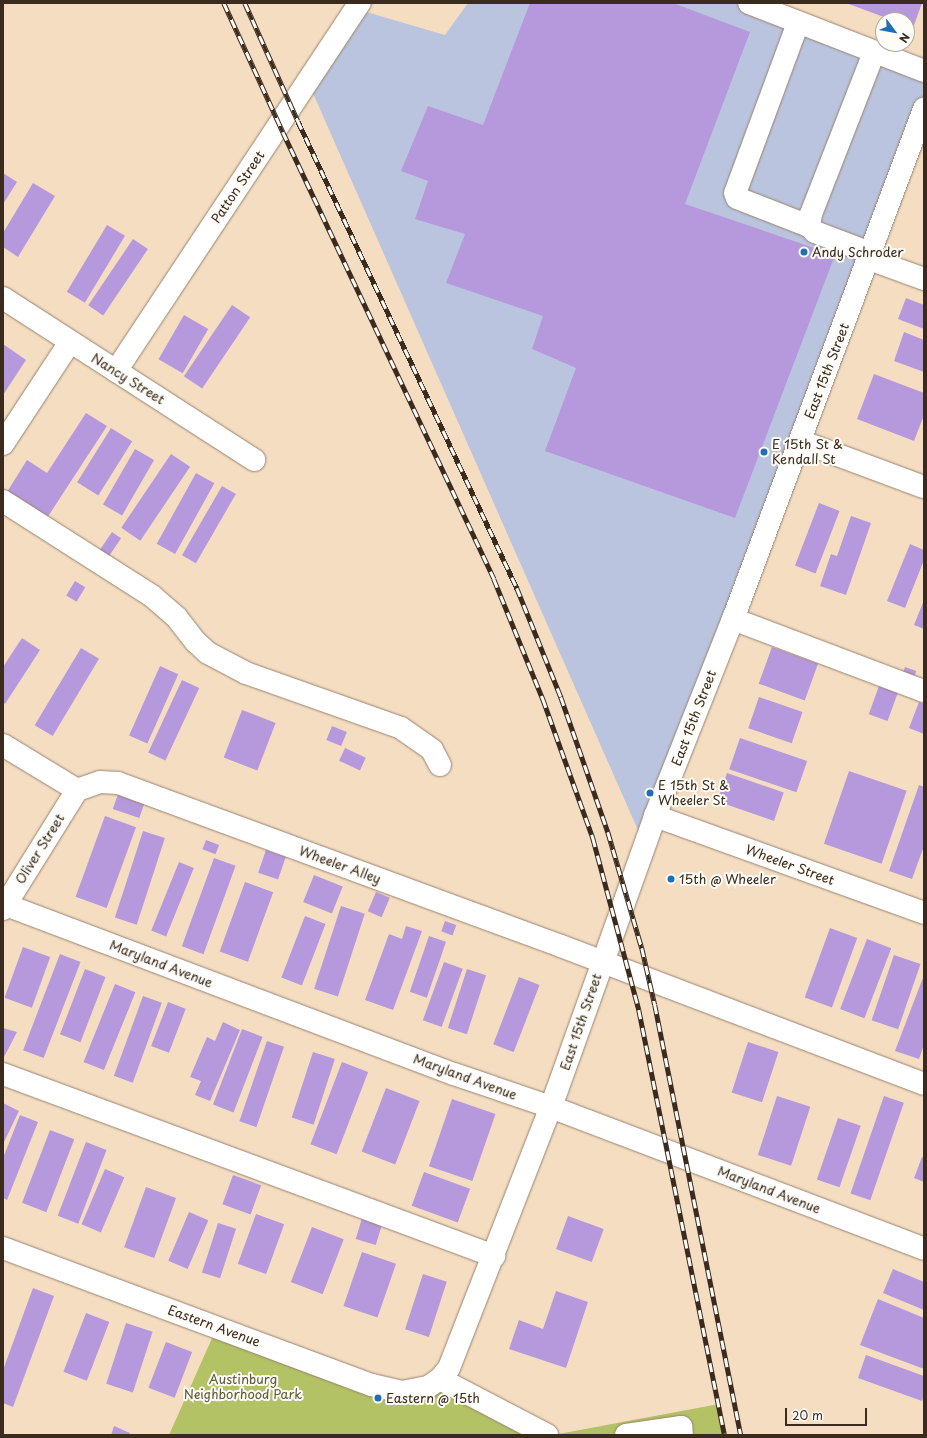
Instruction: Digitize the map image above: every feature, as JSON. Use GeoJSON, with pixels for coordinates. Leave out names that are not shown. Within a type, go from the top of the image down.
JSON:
{"type":"FeatureCollection","features":[{"type":"Feature","properties":{"kind":"street","name":"Patton Street"},"geometry":{"type":"LineString","coordinates":[[116,371],[360,3]]}},
{"type":"Feature","properties":{"kind":"street"},"geometry":{"type":"LineString","coordinates":[[749,3],[924,71]]}},
{"type":"Feature","properties":{"kind":"street"},"geometry":{"type":"LineString","coordinates":[[798,23],[735,193],[737,198],[809,226],[814,232],[924,279]]}},
{"type":"Feature","properties":{"kind":"street"},"geometry":{"type":"LineString","coordinates":[[809,226],[811,214],[874,52]]}},
{"type":"Feature","properties":{"kind":"street","name":"East 15th Street"},"geometry":{"type":"LineString","coordinates":[[434,1383],[449,1368],[494,1256],[551,1107],[656,816],[733,619],[924,109]]}},
{"type":"Feature","properties":{"kind":"street","name":"Nancy Street"},"geometry":{"type":"LineString","coordinates":[[3,298],[254,460]]}},
{"type":"Feature","properties":{"kind":"street"},"geometry":{"type":"LineString","coordinates":[[3,444],[70,342]]}},
{"type":"Feature","properties":{"kind":"street"},"geometry":{"type":"LineString","coordinates":[[800,441],[924,487]]}},
{"type":"Feature","properties":{"kind":"street"},"geometry":{"type":"LineString","coordinates":[[3,501],[152,596],[177,618],[196,642],[208,653],[246,673],[401,728],[432,750],[440,765]]}},
{"type":"Feature","properties":{"kind":"street"},"geometry":{"type":"LineString","coordinates":[[733,619],[924,691]]}},
{"type":"Feature","properties":{"kind":"street"},"geometry":{"type":"LineString","coordinates":[[3,745],[77,790]]}},
{"type":"Feature","properties":{"kind":"street","name":"Wheeler Alley"},"geometry":{"type":"LineString","coordinates":[[77,790],[100,782],[118,783],[603,962],[924,1084]]}},
{"type":"Feature","properties":{"kind":"street","name":"Oliver Street"},"geometry":{"type":"LineString","coordinates":[[4,907],[77,790]]}},
{"type":"Feature","properties":{"kind":"street","name":"Wheeler Street"},"geometry":{"type":"LineString","coordinates":[[656,816],[924,914]]}},
{"type":"Feature","properties":{"kind":"street","name":"Maryland Avenue"},"geometry":{"type":"LineString","coordinates":[[4,907],[454,1074],[551,1107],[924,1249]]}},
{"type":"Feature","properties":{"kind":"street"},"geometry":{"type":"LineString","coordinates":[[3,1074],[494,1256]]}},
{"type":"Feature","properties":{"kind":"street","name":"Eastern Avenue"},"geometry":{"type":"LineString","coordinates":[[3,1248],[372,1385],[402,1392],[434,1383]]}},
{"type":"Feature","properties":{"kind":"street"},"geometry":{"type":"LineString","coordinates":[[434,1383],[547,1435]]}},
{"type":"Feature","properties":{"kind":"street"},"geometry":{"type":"LineString","coordinates":[[626,1435],[681,1428],[682,1435]]}},
{"type":"Feature","properties":{"kind":"shaded area"},"geometry":{"type":"Polygon","coordinates":[[[468,3],[752,3],[924,71],[924,109],[645,846],[308,82],[356,9],[445,35],[468,3]]]}},
{"type":"Feature","properties":{"kind":"green space","name":"Austinburg Neighborhood Park"},"geometry":{"type":"Polygon","coordinates":[[[217,1327],[372,1385],[440,1379],[525,1435],[169,1435],[217,1327]]]}},
{"type":"Feature","properties":{"kind":"green space"},"geometry":{"type":"Polygon","coordinates":[[[719,1404],[725,1435],[553,1435],[719,1404]]]}},
{"type":"Feature","properties":{"kind":"building"},"geometry":{"type":"Polygon","coordinates":[[[530,3],[673,3],[750,32],[685,204],[835,255],[735,518],[545,451],[576,368],[532,349],[543,316],[446,283],[465,234],[415,219],[428,181],[401,171],[428,106],[483,125],[530,3]]]}},
{"type":"Feature","properties":{"kind":"building"},"geometry":{"type":"Polygon","coordinates":[[[846,3],[922,3],[915,22],[915,12],[875,12],[875,14],[846,3]]]}},
{"type":"Feature","properties":{"kind":"building"},"geometry":{"type":"Polygon","coordinates":[[[3,173],[17,182],[3,204],[3,173]]]}},
{"type":"Feature","properties":{"kind":"building"},"geometry":{"type":"Polygon","coordinates":[[[33,183],[55,196],[18,257],[3,247],[3,233],[33,183]]]}},
{"type":"Feature","properties":{"kind":"building"},"geometry":{"type":"Polygon","coordinates":[[[107,225],[125,236],[85,303],[67,292],[107,225]]]}},
{"type":"Feature","properties":{"kind":"building"},"geometry":{"type":"Polygon","coordinates":[[[133,239],[148,249],[103,315],[88,305],[133,239]]]}},
{"type":"Feature","properties":{"kind":"building"},"geometry":{"type":"Polygon","coordinates":[[[906,298],[924,305],[924,329],[898,319],[906,298]]]}},
{"type":"Feature","properties":{"kind":"building"},"geometry":{"type":"Polygon","coordinates":[[[232,305],[250,317],[202,389],[184,376],[232,305]]]}},
{"type":"Feature","properties":{"kind":"building"},"geometry":{"type":"Polygon","coordinates":[[[184,315],[208,329],[183,373],[158,359],[184,315]]]}},
{"type":"Feature","properties":{"kind":"building"},"geometry":{"type":"Polygon","coordinates":[[[904,332],[924,340],[924,372],[894,361],[904,332]]]}},
{"type":"Feature","properties":{"kind":"building"},"geometry":{"type":"Polygon","coordinates":[[[3,344],[26,360],[3,395],[3,344]]]}},
{"type":"Feature","properties":{"kind":"building"},"geometry":{"type":"Polygon","coordinates":[[[874,374],[924,393],[924,415],[914,441],[857,419],[874,374]]]}},
{"type":"Feature","properties":{"kind":"building"},"geometry":{"type":"Polygon","coordinates":[[[86,413],[107,426],[47,518],[7,492],[27,460],[47,473],[86,413]]]}},
{"type":"Feature","properties":{"kind":"building"},"geometry":{"type":"Polygon","coordinates":[[[111,428],[132,441],[98,496],[77,482],[111,428]]]}},
{"type":"Feature","properties":{"kind":"building"},"geometry":{"type":"Polygon","coordinates":[[[135,449],[154,460],[122,515],[103,504],[135,449]]]}},
{"type":"Feature","properties":{"kind":"building"},"geometry":{"type":"Polygon","coordinates":[[[171,454],[190,467],[140,541],[121,528],[171,454]]]}},
{"type":"Feature","properties":{"kind":"building"},"geometry":{"type":"Polygon","coordinates":[[[196,473],[214,483],[175,554],[157,544],[196,473]]]}},
{"type":"Feature","properties":{"kind":"building"},"geometry":{"type":"Polygon","coordinates":[[[222,486],[236,494],[196,563],[182,555],[222,486]]]}},
{"type":"Feature","properties":{"kind":"building"},"geometry":{"type":"Polygon","coordinates":[[[819,503],[840,511],[816,573],[795,566],[819,503]]]}},
{"type":"Feature","properties":{"kind":"building"},"geometry":{"type":"Polygon","coordinates":[[[851,516],[871,523],[846,595],[820,586],[831,554],[837,556],[851,516]]]}},
{"type":"Feature","properties":{"kind":"building"},"geometry":{"type":"Polygon","coordinates":[[[112,532],[121,538],[108,557],[99,551],[112,532]]]}},
{"type":"Feature","properties":{"kind":"building"},"geometry":{"type":"Polygon","coordinates":[[[910,544],[924,550],[924,560],[905,608],[887,601],[910,544]]]}},
{"type":"Feature","properties":{"kind":"building"},"geometry":{"type":"Polygon","coordinates":[[[75,581],[85,587],[77,602],[66,596],[75,581]]]}},
{"type":"Feature","properties":{"kind":"building"},"geometry":{"type":"Polygon","coordinates":[[[924,600],[924,629],[914,625],[924,600]]]}},
{"type":"Feature","properties":{"kind":"building"},"geometry":{"type":"Polygon","coordinates":[[[22,638],[40,650],[5,704],[3,702],[3,667],[22,638]]]}},
{"type":"Feature","properties":{"kind":"building"},"geometry":{"type":"Polygon","coordinates":[[[772,647],[818,664],[805,700],[759,684],[772,647]]]}},
{"type":"Feature","properties":{"kind":"building"},"geometry":{"type":"Polygon","coordinates":[[[81,648],[99,659],[53,736],[35,725],[81,648]]]}},
{"type":"Feature","properties":{"kind":"building"},"geometry":{"type":"Polygon","coordinates":[[[160,666],[178,674],[147,744],[129,735],[160,666]]]}},
{"type":"Feature","properties":{"kind":"building"},"geometry":{"type":"Polygon","coordinates":[[[905,667],[916,671],[913,680],[902,675],[905,667]]]}},
{"type":"Feature","properties":{"kind":"building"},"geometry":{"type":"Polygon","coordinates":[[[182,680],[199,688],[165,761],[148,753],[182,680]]]}},
{"type":"Feature","properties":{"kind":"building"},"geometry":{"type":"Polygon","coordinates":[[[879,686],[898,693],[888,721],[869,714],[879,686]]]}},
{"type":"Feature","properties":{"kind":"building"},"geometry":{"type":"Polygon","coordinates":[[[759,697],[802,712],[792,743],[748,728],[759,697]]]}},
{"type":"Feature","properties":{"kind":"building"},"geometry":{"type":"Polygon","coordinates":[[[919,702],[924,704],[924,734],[909,728],[919,702]]]}},
{"type":"Feature","properties":{"kind":"building"},"geometry":{"type":"Polygon","coordinates":[[[242,710],[276,723],[257,771],[224,758],[242,710]]]}},
{"type":"Feature","properties":{"kind":"building"},"geometry":{"type":"Polygon","coordinates":[[[332,726],[347,732],[341,746],[326,740],[332,726]]]}},
{"type":"Feature","properties":{"kind":"building"},"geometry":{"type":"Polygon","coordinates":[[[740,738],[807,761],[796,792],[729,769],[740,738]]]}},
{"type":"Feature","properties":{"kind":"building"},"geometry":{"type":"Polygon","coordinates":[[[345,748],[366,758],[360,770],[339,761],[345,748]]]}},
{"type":"Feature","properties":{"kind":"building"},"geometry":{"type":"Polygon","coordinates":[[[849,771],[907,791],[882,864],[824,844],[849,771]]]}},
{"type":"Feature","properties":{"kind":"building"},"geometry":{"type":"Polygon","coordinates":[[[727,773],[784,793],[774,821],[717,801],[727,773]]]}},
{"type":"Feature","properties":{"kind":"building"},"geometry":{"type":"Polygon","coordinates":[[[919,785],[924,787],[924,846],[912,879],[889,871],[919,785]]]}},
{"type":"Feature","properties":{"kind":"building"},"geometry":{"type":"Polygon","coordinates":[[[119,791],[145,800],[139,818],[113,809],[119,791]]]}},
{"type":"Feature","properties":{"kind":"building"},"geometry":{"type":"Polygon","coordinates":[[[105,816],[136,827],[107,908],[76,897],[105,816]]]}},
{"type":"Feature","properties":{"kind":"building"},"geometry":{"type":"Polygon","coordinates":[[[143,831],[165,838],[137,925],[115,918],[143,831]]]}},
{"type":"Feature","properties":{"kind":"building"},"geometry":{"type":"Polygon","coordinates":[[[206,840],[219,845],[215,854],[202,849],[206,840]]]}},
{"type":"Feature","properties":{"kind":"building"},"geometry":{"type":"Polygon","coordinates":[[[266,850],[286,857],[278,880],[258,873],[266,850]]]}},
{"type":"Feature","properties":{"kind":"building"},"geometry":{"type":"Polygon","coordinates":[[[214,858],[236,866],[203,954],[182,946],[214,858]]]}},
{"type":"Feature","properties":{"kind":"building"},"geometry":{"type":"Polygon","coordinates":[[[179,862],[194,868],[166,937],[151,931],[179,862]]]}},
{"type":"Feature","properties":{"kind":"building"},"geometry":{"type":"Polygon","coordinates":[[[314,875],[343,887],[332,914],[303,902],[314,875]]]}},
{"type":"Feature","properties":{"kind":"building"},"geometry":{"type":"Polygon","coordinates":[[[245,882],[273,892],[248,962],[220,952],[245,882]]]}},
{"type":"Feature","properties":{"kind":"building"},"geometry":{"type":"Polygon","coordinates":[[[376,892],[390,898],[382,917],[368,911],[376,892]]]}},
{"type":"Feature","properties":{"kind":"building"},"geometry":{"type":"Polygon","coordinates":[[[341,906],[365,914],[338,996],[314,989],[341,906]]]}},
{"type":"Feature","properties":{"kind":"building"},"geometry":{"type":"Polygon","coordinates":[[[305,916],[326,924],[302,986],[281,978],[305,916]]]}},
{"type":"Feature","properties":{"kind":"building"},"geometry":{"type":"Polygon","coordinates":[[[445,921],[456,925],[453,935],[441,931],[445,921]]]}},
{"type":"Feature","properties":{"kind":"building"},"geometry":{"type":"Polygon","coordinates":[[[406,926],[422,931],[393,1010],[365,1000],[389,934],[402,939],[406,926]]]}},
{"type":"Feature","properties":{"kind":"building"},"geometry":{"type":"Polygon","coordinates":[[[830,928],[857,938],[832,1007],[805,998],[830,928]]]}},
{"type":"Feature","properties":{"kind":"building"},"geometry":{"type":"Polygon","coordinates":[[[429,936],[446,942],[427,998],[410,992],[429,936]]]}},
{"type":"Feature","properties":{"kind":"building"},"geometry":{"type":"Polygon","coordinates":[[[867,939],[891,948],[864,1018],[840,1009],[867,939]]]}},
{"type":"Feature","properties":{"kind":"building"},"geometry":{"type":"Polygon","coordinates":[[[23,947],[50,957],[32,1008],[5,998],[23,947]]]}},
{"type":"Feature","properties":{"kind":"building"},"geometry":{"type":"Polygon","coordinates":[[[60,954],[81,962],[44,1058],[23,1050],[60,954]]]}},
{"type":"Feature","properties":{"kind":"building"},"geometry":{"type":"Polygon","coordinates":[[[894,955],[920,964],[898,1029],[872,1020],[894,955]]]}},
{"type":"Feature","properties":{"kind":"building"},"geometry":{"type":"Polygon","coordinates":[[[444,962],[463,969],[442,1027],[423,1020],[444,962]]]}},
{"type":"Feature","properties":{"kind":"building"},"geometry":{"type":"Polygon","coordinates":[[[85,969],[106,977],[80,1042],[60,1034],[85,969]]]}},
{"type":"Feature","properties":{"kind":"building"},"geometry":{"type":"Polygon","coordinates":[[[467,969],[486,975],[467,1034],[448,1028],[467,969]]]}},
{"type":"Feature","properties":{"kind":"building"},"geometry":{"type":"Polygon","coordinates":[[[924,975],[924,1045],[919,1059],[895,1051],[924,975]]]}},
{"type":"Feature","properties":{"kind":"building"},"geometry":{"type":"Polygon","coordinates":[[[519,977],[540,985],[514,1052],[493,1044],[519,977]]]}},
{"type":"Feature","properties":{"kind":"building"},"geometry":{"type":"Polygon","coordinates":[[[115,984],[135,992],[104,1070],[84,1062],[115,984]]]}},
{"type":"Feature","properties":{"kind":"building"},"geometry":{"type":"Polygon","coordinates":[[[143,996],[162,1003],[133,1083],[114,1076],[143,996]]]}},
{"type":"Feature","properties":{"kind":"building"},"geometry":{"type":"Polygon","coordinates":[[[168,1002],[186,1009],[169,1053],[151,1046],[168,1002]]]}},
{"type":"Feature","properties":{"kind":"building"},"geometry":{"type":"Polygon","coordinates":[[[223,1022],[240,1030],[210,1101],[195,1095],[201,1081],[190,1077],[207,1037],[215,1041],[223,1022]]]}},
{"type":"Feature","properties":{"kind":"building"},"geometry":{"type":"Polygon","coordinates":[[[3,1028],[17,1032],[3,1059],[3,1028]]]}},
{"type":"Feature","properties":{"kind":"building"},"geometry":{"type":"Polygon","coordinates":[[[242,1029],[263,1037],[234,1113],[213,1105],[242,1029]]]}},
{"type":"Feature","properties":{"kind":"building"},"geometry":{"type":"Polygon","coordinates":[[[267,1041],[284,1047],[256,1127],[239,1121],[267,1041]]]}},
{"type":"Feature","properties":{"kind":"building"},"geometry":{"type":"Polygon","coordinates":[[[748,1042],[778,1052],[762,1102],[732,1092],[748,1042]]]}},
{"type":"Feature","properties":{"kind":"building"},"geometry":{"type":"Polygon","coordinates":[[[313,1052],[335,1059],[314,1125],[292,1118],[313,1052]]]}},
{"type":"Feature","properties":{"kind":"building"},"geometry":{"type":"Polygon","coordinates":[[[342,1062],[368,1072],[337,1154],[310,1144],[342,1062]]]}},
{"type":"Feature","properties":{"kind":"building"},"geometry":{"type":"Polygon","coordinates":[[[386,1088],[420,1101],[395,1164],[362,1151],[386,1088]]]}},
{"type":"Feature","properties":{"kind":"building"},"geometry":{"type":"Polygon","coordinates":[[[777,1096],[810,1107],[791,1166],[758,1155],[777,1096]]]}},
{"type":"Feature","properties":{"kind":"building"},"geometry":{"type":"Polygon","coordinates":[[[884,1096],[904,1103],[870,1200],[850,1193],[884,1096]]]}},
{"type":"Feature","properties":{"kind":"building"},"geometry":{"type":"Polygon","coordinates":[[[452,1099],[495,1114],[472,1181],[429,1166],[452,1099]]]}},
{"type":"Feature","properties":{"kind":"building"},"geometry":{"type":"Polygon","coordinates":[[[3,1103],[19,1111],[3,1144],[3,1103]]]}},
{"type":"Feature","properties":{"kind":"building"},"geometry":{"type":"Polygon","coordinates":[[[20,1115],[38,1122],[7,1200],[3,1198],[3,1158],[20,1115]]]}},
{"type":"Feature","properties":{"kind":"building"},"geometry":{"type":"Polygon","coordinates":[[[838,1118],[861,1126],[840,1187],[817,1179],[838,1118]]]}},
{"type":"Feature","properties":{"kind":"building"},"geometry":{"type":"Polygon","coordinates":[[[50,1130],[74,1139],[46,1212],[22,1203],[50,1130]]]}},
{"type":"Feature","properties":{"kind":"building"},"geometry":{"type":"Polygon","coordinates":[[[86,1142],[107,1150],[78,1224],[58,1216],[86,1142]]]}},
{"type":"Feature","properties":{"kind":"building"},"geometry":{"type":"Polygon","coordinates":[[[922,1157],[924,1158],[924,1182],[914,1178],[922,1157]]]}},
{"type":"Feature","properties":{"kind":"building"},"geometry":{"type":"Polygon","coordinates":[[[105,1169],[124,1177],[101,1232],[82,1224],[105,1169]]]}},
{"type":"Feature","properties":{"kind":"building"},"geometry":{"type":"Polygon","coordinates":[[[424,1172],[470,1189],[458,1223],[412,1206],[424,1172]]]}},
{"type":"Feature","properties":{"kind":"building"},"geometry":{"type":"Polygon","coordinates":[[[233,1175],[261,1185],[251,1214],[222,1204],[233,1175]]]}},
{"type":"Feature","properties":{"kind":"building"},"geometry":{"type":"Polygon","coordinates":[[[146,1187],[176,1198],[154,1258],[124,1247],[146,1187]]]}},
{"type":"Feature","properties":{"kind":"building"},"geometry":{"type":"Polygon","coordinates":[[[189,1212],[208,1220],[188,1269],[168,1261],[189,1212]]]}},
{"type":"Feature","properties":{"kind":"building"},"geometry":{"type":"Polygon","coordinates":[[[256,1214],[284,1224],[266,1274],[238,1264],[256,1214]]]}},
{"type":"Feature","properties":{"kind":"building"},"geometry":{"type":"Polygon","coordinates":[[[363,1215],[383,1221],[376,1245],[356,1239],[363,1215]]]}},
{"type":"Feature","properties":{"kind":"building"},"geometry":{"type":"Polygon","coordinates":[[[568,1216],[604,1229],[592,1262],[556,1249],[568,1216]]]}},
{"type":"Feature","properties":{"kind":"building"},"geometry":{"type":"Polygon","coordinates":[[[218,1223],[236,1229],[220,1278],[202,1272],[218,1223]]]}},
{"type":"Feature","properties":{"kind":"building"},"geometry":{"type":"Polygon","coordinates":[[[312,1227],[344,1239],[323,1294],[291,1282],[312,1227]]]}},
{"type":"Feature","properties":{"kind":"building"},"geometry":{"type":"Polygon","coordinates":[[[362,1252],[396,1264],[377,1318],[343,1306],[362,1252]]]}},
{"type":"Feature","properties":{"kind":"building"},"geometry":{"type":"Polygon","coordinates":[[[893,1269],[924,1282],[924,1310],[883,1293],[893,1269]]]}},
{"type":"Feature","properties":{"kind":"building"},"geometry":{"type":"Polygon","coordinates":[[[423,1274],[447,1282],[429,1337],[405,1329],[423,1274]]]}},
{"type":"Feature","properties":{"kind":"building"},"geometry":{"type":"Polygon","coordinates":[[[33,1288],[54,1296],[13,1407],[3,1403],[3,1370],[33,1288]]]}},
{"type":"Feature","properties":{"kind":"building"},"geometry":{"type":"Polygon","coordinates":[[[556,1291],[588,1302],[566,1368],[509,1349],[519,1320],[543,1329],[556,1291]]]}},
{"type":"Feature","properties":{"kind":"building"},"geometry":{"type":"Polygon","coordinates":[[[878,1299],[924,1318],[924,1369],[860,1345],[878,1299]]]}},
{"type":"Feature","properties":{"kind":"building"},"geometry":{"type":"Polygon","coordinates":[[[86,1313],[109,1322],[87,1381],[63,1372],[86,1313]]]}},
{"type":"Feature","properties":{"kind":"building"},"geometry":{"type":"Polygon","coordinates":[[[126,1323],[153,1332],[133,1393],[106,1384],[126,1323]]]}},
{"type":"Feature","properties":{"kind":"building"},"geometry":{"type":"Polygon","coordinates":[[[166,1342],[192,1352],[175,1398],[148,1388],[166,1342]]]}},
{"type":"Feature","properties":{"kind":"building"},"geometry":{"type":"Polygon","coordinates":[[[866,1355],[924,1376],[924,1395],[922,1401],[858,1378],[866,1355]]]}},
{"type":"Feature","properties":{"kind":"building"},"geometry":{"type":"Polygon","coordinates":[[[114,1426],[130,1433],[129,1435],[111,1435],[114,1426]]]}},
{"type":"Feature","properties":{"kind":"railway"},"geometry":{"type":"LineString","coordinates":[[224,3],[283,132],[494,579],[543,699],[593,838],[639,1010],[725,1435]]}},
{"type":"Feature","properties":{"kind":"railway"},"geometry":{"type":"LineString","coordinates":[[245,3],[298,121],[517,588],[561,697],[608,832],[642,948],[655,1005],[741,1435]]}},
{"type":"Feature","properties":{"kind":"place","name":"Andy Schroder"},"geometry":{"type":"Point","coordinates":[804,252]}},
{"type":"Feature","properties":{"kind":"place","name":"E 15th St & Kendall St"},"geometry":{"type":"Point","coordinates":[764,452]}},
{"type":"Feature","properties":{"kind":"place","name":"E 15th St & Wheeler St"},"geometry":{"type":"Point","coordinates":[650,793]}},
{"type":"Feature","properties":{"kind":"place","name":"15th @ Wheeler"},"geometry":{"type":"Point","coordinates":[671,879]}},
{"type":"Feature","properties":{"kind":"place","name":"Eastern @ 15th"},"geometry":{"type":"Point","coordinates":[378,1398]}}]}
